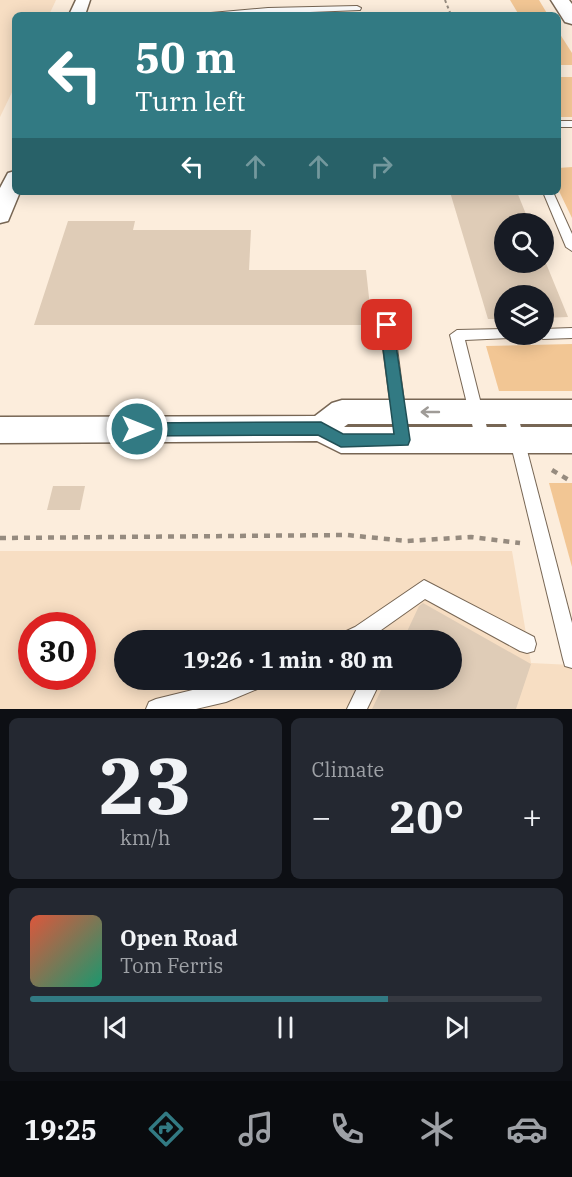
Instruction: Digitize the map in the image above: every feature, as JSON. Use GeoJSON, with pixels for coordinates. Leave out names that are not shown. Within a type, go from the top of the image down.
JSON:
{"type":"FeatureCollection","features":[{"type":"Feature","properties":{"kind":"main road"},"geometry":{"type":"LineString","coordinates":[[560,0],[572,18]]}},
{"type":"Feature","properties":{"kind":"street"},"geometry":{"type":"LineString","coordinates":[[0,216],[12,185]]}},
{"type":"Feature","properties":{"kind":"street"},"geometry":{"type":"LineString","coordinates":[[0,430],[321,428],[341,440],[400,426],[513,426],[572,412]]}},
{"type":"Feature","properties":{"kind":"street"},"geometry":{"type":"LineString","coordinates":[[513,426],[572,440]]}},
{"type":"Feature","properties":{"kind":"lane"},"geometry":{"type":"LineString","coordinates":[[268,0],[268,10]]}},
{"type":"Feature","properties":{"kind":"lane"},"geometry":{"type":"LineString","coordinates":[[245,12],[356,8]]}},
{"type":"Feature","properties":{"kind":"lane"},"geometry":{"type":"LineString","coordinates":[[549,195],[572,247]]}},
{"type":"Feature","properties":{"kind":"lane"},"geometry":{"type":"LineString","coordinates":[[387,325],[400,426]]}},
{"type":"Feature","properties":{"kind":"lane"},"geometry":{"type":"LineString","coordinates":[[554,334],[572,333]]}},
{"type":"Feature","properties":{"kind":"lane"},"geometry":{"type":"LineString","coordinates":[[480,426],[457,335],[494,334]]}},
{"type":"Feature","properties":{"kind":"lane"},"geometry":{"type":"LineString","coordinates":[[513,426],[572,659]]}},
{"type":"Feature","properties":{"kind":"lane"},"geometry":{"type":"LineString","coordinates":[[368,630],[424,589],[527,644]]}},
{"type":"Feature","properties":{"kind":"lane"},"geometry":{"type":"LineString","coordinates":[[156,709],[231,690]]}},
{"type":"Feature","properties":{"kind":"lane"},"geometry":{"type":"LineString","coordinates":[[357,709],[366,690]]}},
{"type":"Feature","properties":{"kind":"path"},"geometry":{"type":"LineString","coordinates":[[546,466],[572,482]]}},
{"type":"Feature","properties":{"kind":"path"},"geometry":{"type":"LineString","coordinates":[[0,538],[347,535],[407,541],[471,537],[526,544]]}},
{"type":"Feature","properties":{"kind":"shaded area"},"geometry":{"type":"Polygon","coordinates":[[[0,0],[56,0],[50,12],[12,12],[12,92],[0,117],[0,0]]]}},
{"type":"Feature","properties":{"kind":"shaded area"},"geometry":{"type":"Polygon","coordinates":[[[510,0],[539,0],[546,12],[517,12],[510,0]]]}},
{"type":"Feature","properties":{"kind":"shaded area"},"geometry":{"type":"Polygon","coordinates":[[[561,36],[572,53],[572,65],[561,65],[561,36]]]}},
{"type":"Feature","properties":{"kind":"shaded area"},"geometry":{"type":"Polygon","coordinates":[[[561,77],[572,77],[572,117],[561,117],[561,77]]]}},
{"type":"Feature","properties":{"kind":"shaded area"},"geometry":{"type":"Polygon","coordinates":[[[572,167],[572,218],[561,195],[561,168],[572,167]]]}},
{"type":"Feature","properties":{"kind":"shaded area"},"geometry":{"type":"Polygon","coordinates":[[[572,344],[572,391],[499,391],[486,346],[572,344]]]}},
{"type":"Feature","properties":{"kind":"shaded area"},"geometry":{"type":"Polygon","coordinates":[[[549,483],[572,483],[572,567],[549,483]]]}},
{"type":"Feature","properties":{"kind":"shaded area"},"geometry":{"type":"Polygon","coordinates":[[[0,551],[512,551],[531,663],[572,665],[572,709],[0,709],[0,551]]]}},
{"type":"Feature","properties":{"kind":"building"},"geometry":{"type":"Polygon","coordinates":[[[451,195],[518,195],[526,213],[494,213],[494,273],[550,273],[568,317],[554,318],[554,285],[494,285],[494,319],[488,319],[451,195]]]}},
{"type":"Feature","properties":{"kind":"building"},"geometry":{"type":"Polygon","coordinates":[[[68,221],[135,221],[133,230],[251,230],[249,270],[366,270],[372,325],[34,325],[68,221]]]}},
{"type":"Feature","properties":{"kind":"building"},"geometry":{"type":"Polygon","coordinates":[[[53,486],[85,486],[80,510],[47,510],[53,486]]]}},
{"type":"Feature","properties":{"kind":"building"},"geometry":{"type":"Polygon","coordinates":[[[423,603],[531,664],[516,709],[372,709],[381,690],[462,690],[462,630],[408,630],[419,606],[423,603]]]}},
{"type":"Feature","properties":{"kind":"route"},"geometry":{"type":"LineString","coordinates":[[137,429],[321,428],[341,440],[402,440],[387,325]]}}]}
